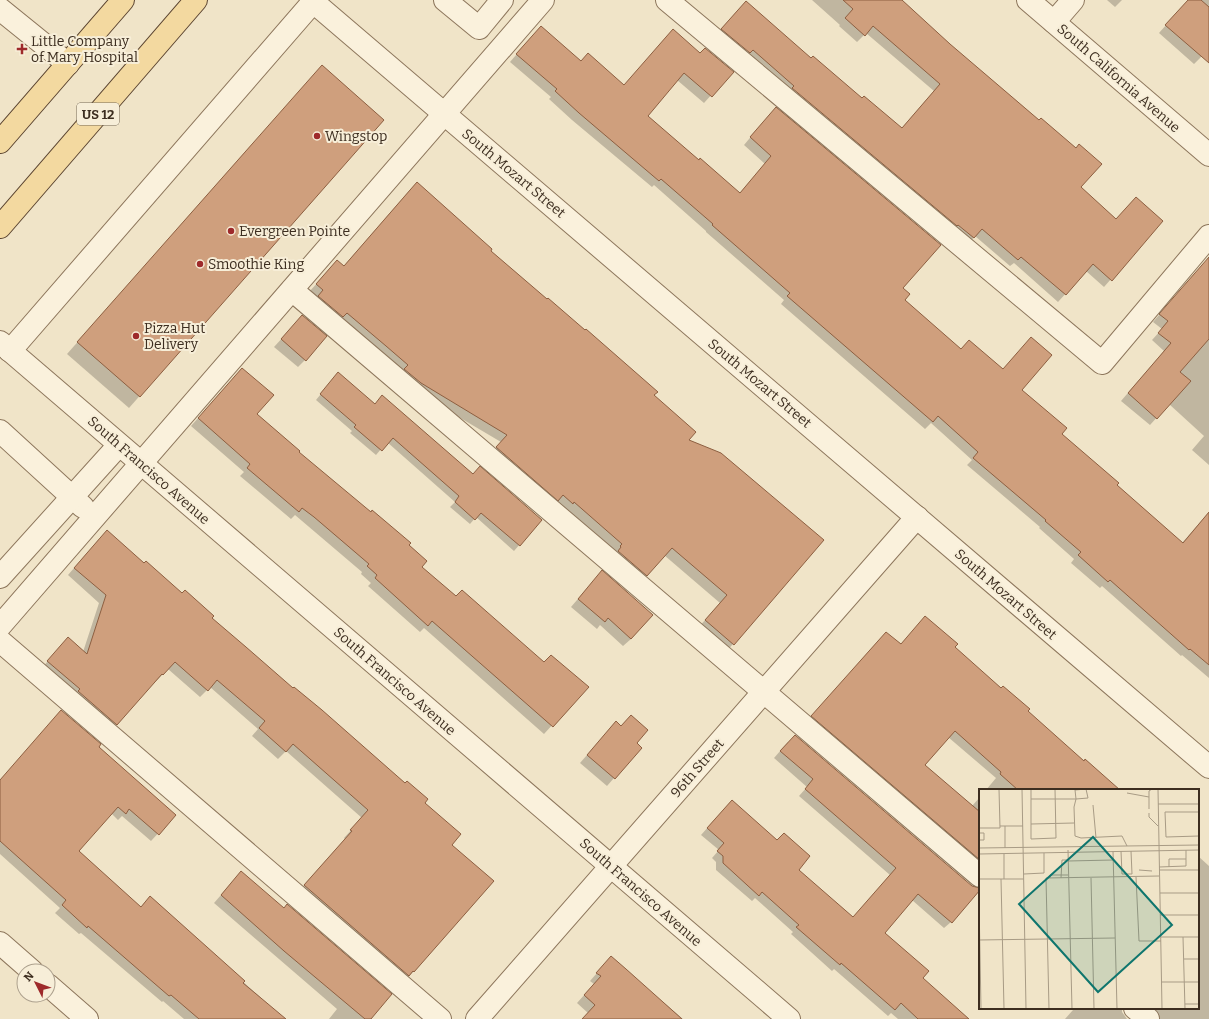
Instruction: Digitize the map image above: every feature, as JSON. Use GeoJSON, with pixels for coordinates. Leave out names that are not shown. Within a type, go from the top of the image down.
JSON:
{"type":"FeatureCollection","features":[{"type":"Feature","properties":{"kind":"main road"},"geometry":{"type":"LineString","coordinates":[[0,142],[123,0]]}},
{"type":"Feature","properties":{"kind":"main road","name":"US 12"},"geometry":{"type":"LineString","coordinates":[[0,227],[196,0]]}},
{"type":"Feature","properties":{"kind":"street"},"geometry":{"type":"LineString","coordinates":[[9,0],[0,10],[68,64]]}},
{"type":"Feature","properties":{"kind":"street"},"geometry":{"type":"LineString","coordinates":[[445,0],[479,28],[502,0]]}},
{"type":"Feature","properties":{"kind":"street"},"geometry":{"type":"LineString","coordinates":[[0,626],[543,0]]}},
{"type":"Feature","properties":{"kind":"street"},"geometry":{"type":"LineString","coordinates":[[667,0],[1102,363],[1209,236]]}},
{"type":"Feature","properties":{"kind":"street","name":"South California Avenue"},"geometry":{"type":"LineString","coordinates":[[1028,0],[1209,155]]}},
{"type":"Feature","properties":{"kind":"street"},"geometry":{"type":"LineString","coordinates":[[1054,22],[1073,0]]}},
{"type":"Feature","properties":{"kind":"street"},"geometry":{"type":"LineString","coordinates":[[3,345],[312,1]]}},
{"type":"Feature","properties":{"kind":"street","name":"South Mozart Street"},"geometry":{"type":"LineString","coordinates":[[312,1],[1209,767]]}},
{"type":"Feature","properties":{"kind":"street"},"geometry":{"type":"LineString","coordinates":[[292,290],[979,875]]}},
{"type":"Feature","properties":{"kind":"street","name":"South Francisco Avenue"},"geometry":{"type":"LineString","coordinates":[[3,345],[789,1019]]}},
{"type":"Feature","properties":{"kind":"street"},"geometry":{"type":"LineString","coordinates":[[0,431],[95,517]]}},
{"type":"Feature","properties":{"kind":"street"},"geometry":{"type":"LineString","coordinates":[[0,577],[119,445]]}},
{"type":"Feature","properties":{"kind":"street","name":"96th Street"},"geometry":{"type":"LineString","coordinates":[[477,1019],[917,517]]}},
{"type":"Feature","properties":{"kind":"street"},"geometry":{"type":"LineString","coordinates":[[0,586],[21,603]]}},
{"type":"Feature","properties":{"kind":"street"},"geometry":{"type":"LineString","coordinates":[[0,641],[440,1019]]}},
{"type":"Feature","properties":{"kind":"street"},"geometry":{"type":"LineString","coordinates":[[0,943],[23,963]]}},
{"type":"Feature","properties":{"kind":"street"},"geometry":{"type":"LineString","coordinates":[[56,992],[87,1019]]}},
{"type":"Feature","properties":{"kind":"street"},"geometry":{"type":"LineString","coordinates":[[1136,1009],[1148,1019]]}},
{"type":"Feature","properties":{"kind":"building"},"geometry":{"type":"Polygon","coordinates":[[[843,0],[902,0],[950,44],[1039,120],[1041,118],[1076,148],[1079,144],[1102,164],[1081,187],[1116,219],[1136,197],[1163,221],[1112,281],[1093,264],[1066,295],[1021,257],[1018,260],[982,229],[974,238],[958,225],[957,226],[792,88],[794,86],[753,50],[750,53],[721,29],[746,1],[811,58],[813,56],[862,98],[864,96],[902,128],[940,84],[873,26],[865,36],[845,18],[853,9],[843,0]]]}},
{"type":"Feature","properties":{"kind":"building"},"geometry":{"type":"Polygon","coordinates":[[[1188,0],[1201,0],[1209,7],[1209,63],[1165,25],[1188,0]]]}},
{"type":"Feature","properties":{"kind":"building"},"geometry":{"type":"Polygon","coordinates":[[[541,26],[581,61],[588,53],[624,85],[673,29],[700,53],[705,48],[734,72],[712,97],[684,73],[648,116],[699,160],[700,158],[740,193],[771,156],[750,137],[776,107],[941,245],[903,288],[910,294],[905,300],[961,349],[969,340],[1003,369],[1031,337],[1052,355],[1022,390],[1067,428],[1062,434],[1119,483],[1117,485],[1183,543],[1209,512],[1209,665],[1190,649],[1189,650],[1110,580],[1108,582],[1078,555],[1081,552],[973,458],[978,452],[938,416],[933,422],[787,296],[790,293],[712,225],[713,224],[661,179],[659,181],[579,113],[555,91],[557,89],[516,54],[541,26]]]}},
{"type":"Feature","properties":{"kind":"building","name":"Evergreen Pointe"},"geometry":{"type":"Polygon","coordinates":[[[322,65],[384,120],[140,397],[77,342],[322,65]]]}},
{"type":"Feature","properties":{"kind":"building"},"geometry":{"type":"Polygon","coordinates":[[[417,182],[492,249],[491,251],[547,299],[548,298],[585,330],[586,329],[658,392],[654,395],[696,432],[689,440],[721,453],[824,540],[734,645],[705,620],[727,595],[672,548],[647,576],[618,551],[622,544],[574,502],[573,504],[563,495],[558,501],[496,447],[507,435],[421,383],[404,369],[408,365],[347,313],[343,317],[318,296],[323,290],[316,284],[337,260],[344,266],[417,182]]]}},
{"type":"Feature","properties":{"kind":"building"},"geometry":{"type":"Polygon","coordinates":[[[1209,257],[1209,339],[1180,372],[1191,381],[1157,419],[1128,393],[1171,343],[1158,333],[1168,321],[1159,314],[1209,257]]]}},
{"type":"Feature","properties":{"kind":"building"},"geometry":{"type":"Polygon","coordinates":[[[302,315],[327,336],[306,361],[281,339],[302,315]]]}},
{"type":"Feature","properties":{"kind":"building"},"geometry":{"type":"Polygon","coordinates":[[[242,368],[274,395],[257,414],[300,451],[299,452],[411,543],[409,545],[427,561],[422,567],[456,596],[462,590],[544,662],[551,655],[589,687],[553,727],[432,621],[428,626],[375,578],[377,575],[367,566],[369,564],[314,517],[302,508],[299,512],[247,468],[250,464],[198,418],[242,368]]]}},
{"type":"Feature","properties":{"kind":"building"},"geometry":{"type":"Polygon","coordinates":[[[338,372],[375,404],[382,395],[473,474],[480,466],[542,520],[520,546],[481,513],[475,520],[455,502],[459,496],[393,438],[382,451],[354,427],[356,425],[320,394],[338,372]]]}},
{"type":"Feature","properties":{"kind":"building"},"geometry":{"type":"Polygon","coordinates":[[[107,530],[144,563],[146,561],[182,593],[185,590],[214,616],[212,618],[293,688],[294,687],[322,710],[405,783],[407,781],[428,799],[425,803],[461,834],[452,845],[494,881],[409,976],[304,885],[352,831],[350,830],[368,810],[293,744],[286,752],[259,728],[265,721],[217,680],[208,691],[175,662],[163,675],[162,674],[117,725],[78,691],[80,689],[47,661],[68,637],[87,654],[106,595],[74,568],[107,530]]]}},
{"type":"Feature","properties":{"kind":"building"},"geometry":{"type":"Polygon","coordinates":[[[602,570],[653,615],[631,639],[608,618],[605,622],[578,599],[602,570]]]}},
{"type":"Feature","properties":{"kind":"building"},"geometry":{"type":"Polygon","coordinates":[[[925,616],[958,644],[955,647],[1001,688],[1003,686],[1030,709],[1028,711],[1084,761],[1085,759],[1119,789],[1017,789],[1000,774],[1001,772],[955,731],[925,765],[979,811],[979,859],[811,716],[886,632],[901,644],[925,616]]]}},
{"type":"Feature","properties":{"kind":"building"},"geometry":{"type":"Polygon","coordinates":[[[61,710],[101,744],[99,747],[176,815],[159,835],[129,809],[126,814],[118,807],[79,851],[141,907],[150,896],[245,981],[243,983],[286,1019],[199,1019],[171,995],[169,996],[88,926],[87,928],[62,905],[66,900],[0,841],[0,780],[61,710]]]}},
{"type":"Feature","properties":{"kind":"building"},"geometry":{"type":"Polygon","coordinates":[[[631,715],[648,730],[637,743],[642,748],[615,779],[587,755],[616,721],[621,726],[631,715]]]}},
{"type":"Feature","properties":{"kind":"building"},"geometry":{"type":"Polygon","coordinates":[[[795,735],[972,886],[979,888],[979,891],[952,923],[918,894],[885,933],[929,971],[923,978],[969,1019],[918,1019],[901,1003],[895,1010],[841,963],[840,965],[796,927],[799,925],[762,892],[759,896],[723,863],[723,856],[717,851],[724,843],[707,828],[732,800],[777,840],[784,833],[810,856],[799,870],[853,917],[896,868],[805,789],[813,779],[780,751],[795,735]]]}},
{"type":"Feature","properties":{"kind":"building"},"geometry":{"type":"Polygon","coordinates":[[[241,871],[284,908],[287,904],[392,994],[371,1019],[365,1019],[284,951],[221,895],[241,871]]]}},
{"type":"Feature","properties":{"kind":"building"},"geometry":{"type":"Polygon","coordinates":[[[611,956],[682,1019],[582,1019],[595,1005],[584,995],[601,976],[596,973],[611,956]]]}},
{"type":"Feature","properties":{"kind":"place","name":"Little Company of Mary Hospital"},"geometry":{"type":"Point","coordinates":[22,49]}},
{"type":"Feature","properties":{"kind":"place","name":"Wingstop"},"geometry":{"type":"Point","coordinates":[317,136]}},
{"type":"Feature","properties":{"kind":"place","name":"Evergreen Pointe"},"geometry":{"type":"Point","coordinates":[231,231]}},
{"type":"Feature","properties":{"kind":"place","name":"Smoothie King"},"geometry":{"type":"Point","coordinates":[200,264]}},
{"type":"Feature","properties":{"kind":"place","name":"Pizza Hut Delivery"},"geometry":{"type":"Point","coordinates":[136,336]}}]}
